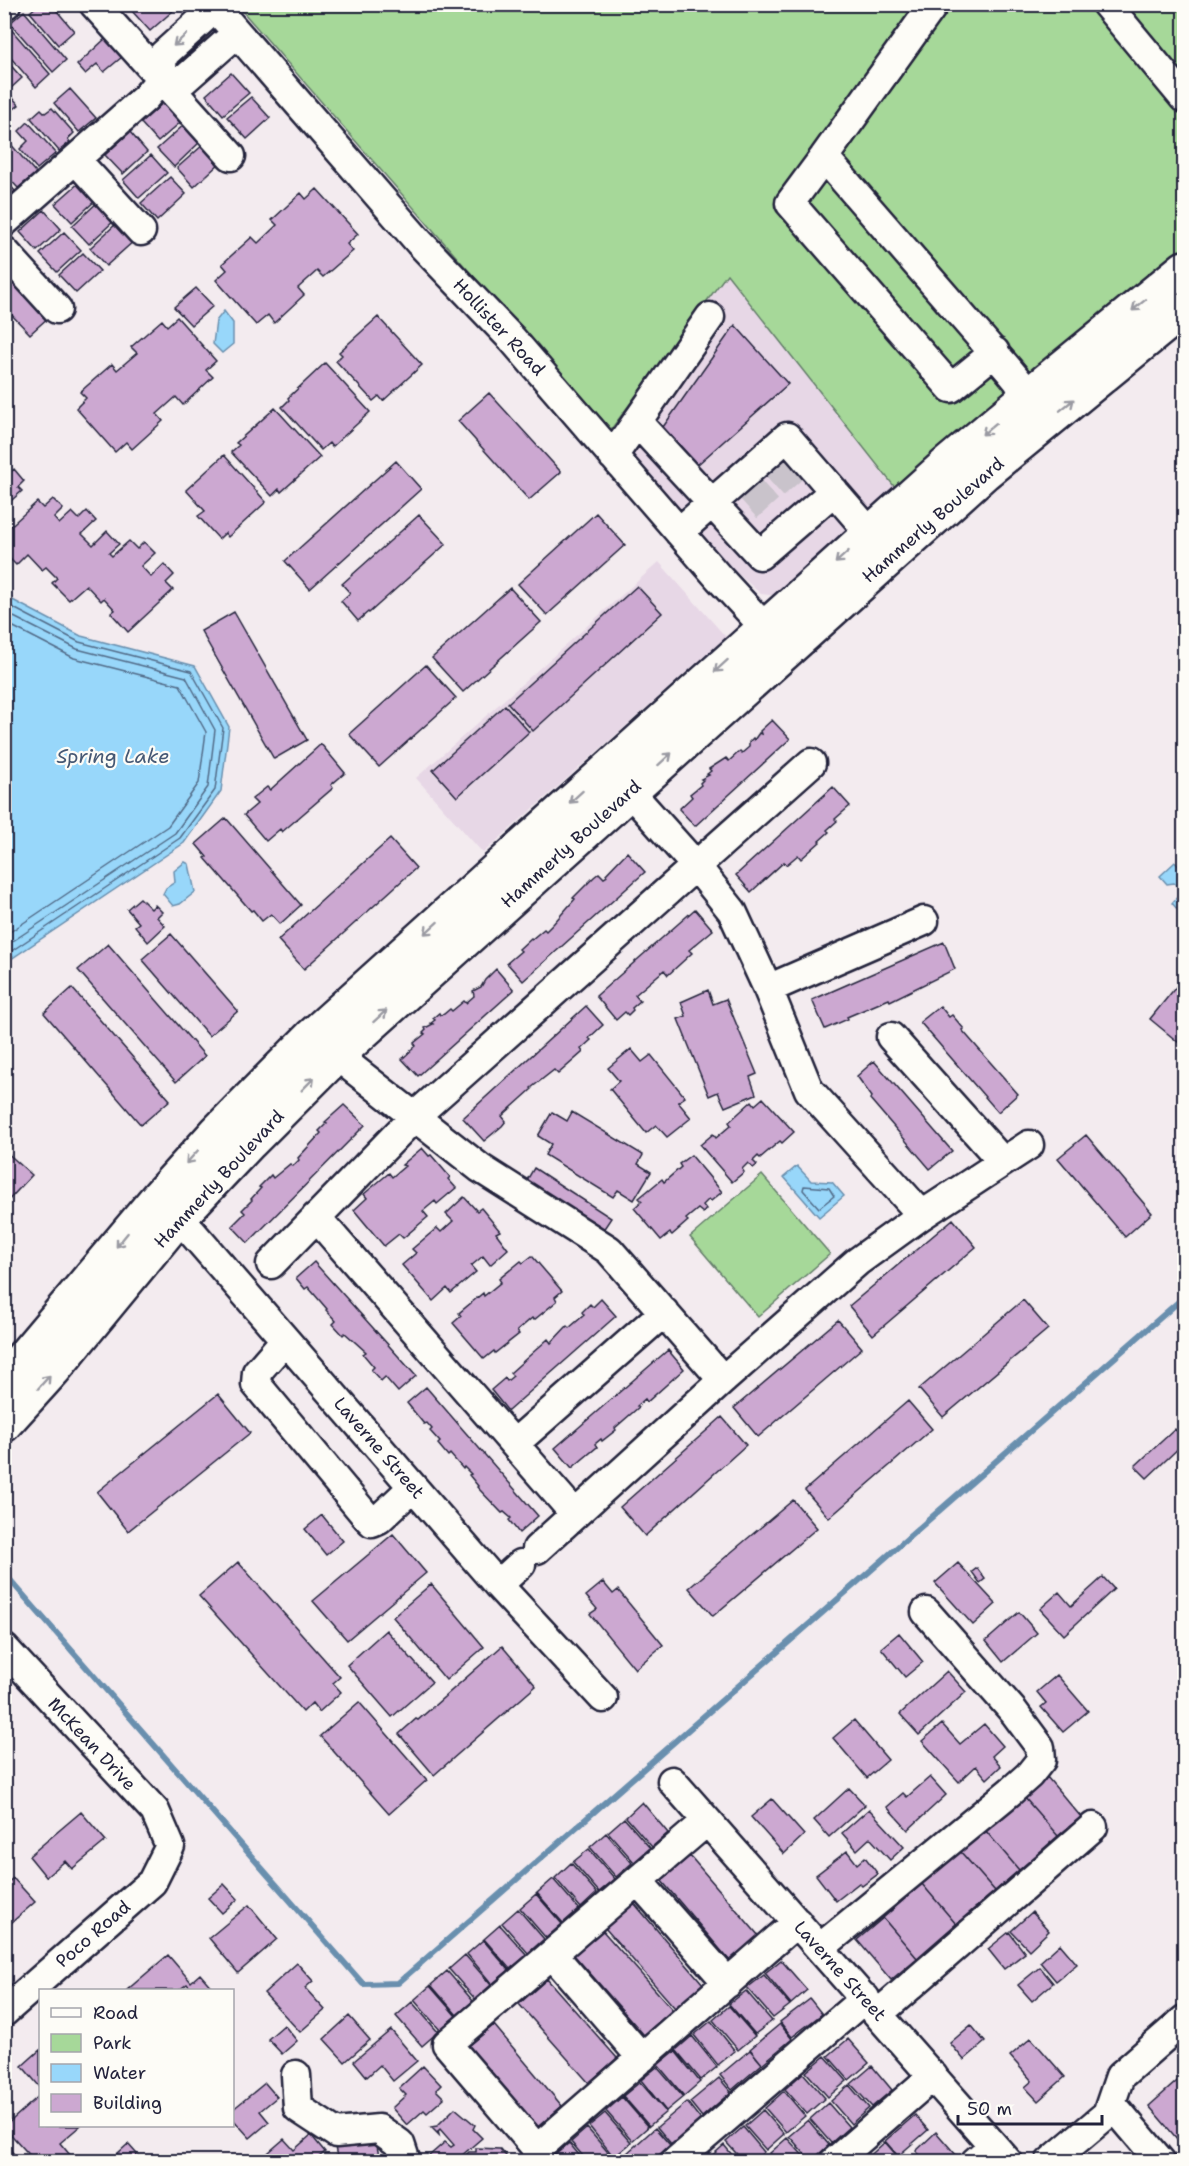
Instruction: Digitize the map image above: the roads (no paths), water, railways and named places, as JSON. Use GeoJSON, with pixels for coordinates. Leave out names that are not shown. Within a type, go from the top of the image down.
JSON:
{"type":"FeatureCollection","features":[{"type":"Feature","properties":{"kind":"main road","name":"Hammerly Boulevard"},"geometry":{"type":"LineString","coordinates":[[4,1379],[169,1206],[250,1143],[543,848],[629,791],[775,639],[870,533],[1026,397],[1185,268]]}},
{"type":"Feature","properties":{"kind":"main road","name":"Hammerly Boulevard"},"geometry":{"type":"LineString","coordinates":[[4,1425],[54,1370],[169,1206],[217,1131],[311,1036],[543,848],[775,639],[985,473],[1185,310]]}},
{"type":"Feature","properties":{"kind":"main road"},"geometry":{"type":"LineString","coordinates":[[311,1036],[337,1056]]}},
{"type":"Feature","properties":{"kind":"street"},"geometry":{"type":"LineString","coordinates":[[94,4],[231,156]]}},
{"type":"Feature","properties":{"kind":"street"},"geometry":{"type":"LineString","coordinates":[[934,4],[790,203],[951,388],[994,352]]}},
{"type":"Feature","properties":{"kind":"street"},"geometry":{"type":"LineString","coordinates":[[1106,4],[1185,98]]}},
{"type":"Feature","properties":{"kind":"street"},"geometry":{"type":"LineString","coordinates":[[4,222],[145,98],[161,79],[163,55],[214,6]]}},
{"type":"Feature","properties":{"kind":"street","name":"Hollister Road"},"geometry":{"type":"LineString","coordinates":[[214,6],[419,242],[512,339],[775,639]]}},
{"type":"Feature","properties":{"kind":"street"},"geometry":{"type":"LineString","coordinates":[[161,79],[184,80],[237,33]]}},
{"type":"Feature","properties":{"kind":"street"},"geometry":{"type":"LineString","coordinates":[[825,157],[994,352],[1018,381],[1026,397]]}},
{"type":"Feature","properties":{"kind":"street"},"geometry":{"type":"LineString","coordinates":[[76,160],[141,231]]}},
{"type":"Feature","properties":{"kind":"street"},"geometry":{"type":"LineString","coordinates":[[4,251],[57,309]]}},
{"type":"Feature","properties":{"kind":"street"},"geometry":{"type":"LineString","coordinates":[[613,456],[711,317]]}},
{"type":"Feature","properties":{"kind":"street"},"geometry":{"type":"LineString","coordinates":[[637,422],[760,555],[781,523],[816,498]]}},
{"type":"Feature","properties":{"kind":"street"},"geometry":{"type":"LineString","coordinates":[[679,532],[711,504],[745,483],[770,461],[787,437],[816,498],[870,533]]}},
{"type":"Feature","properties":{"kind":"street"},"geometry":{"type":"LineString","coordinates":[[271,1264],[414,1117],[811,763]]}},
{"type":"Feature","properties":{"kind":"street"},"geometry":{"type":"LineString","coordinates":[[629,791],[696,866],[732,911],[768,989],[809,1090],[922,1215]]}},
{"type":"Feature","properties":{"kind":"street"},"geometry":{"type":"LineString","coordinates":[[768,989],[924,921]]}},
{"type":"Feature","properties":{"kind":"street"},"geometry":{"type":"LineString","coordinates":[[891,1036],[1003,1162]]}},
{"type":"Feature","properties":{"kind":"street"},"geometry":{"type":"LineString","coordinates":[[337,1056],[480,1168],[609,1250],[723,1380]]}},
{"type":"Feature","properties":{"kind":"street"},"geometry":{"type":"LineString","coordinates":[[498,1585],[723,1380],[857,1262],[922,1215],[1029,1145]]}},
{"type":"Feature","properties":{"kind":"street","name":"Laverne Street"},"geometry":{"type":"LineString","coordinates":[[169,1206],[498,1585],[603,1698]]}},
{"type":"Feature","properties":{"kind":"street"},"geometry":{"type":"LineString","coordinates":[[316,1217],[575,1514]]}},
{"type":"Feature","properties":{"kind":"street"},"geometry":{"type":"LineString","coordinates":[[514,1444],[664,1312]]}},
{"type":"Feature","properties":{"kind":"street"},"geometry":{"type":"LineString","coordinates":[[285,1340],[258,1372],[256,1384],[366,1516],[372,1522],[379,1519],[413,1487]]}},
{"type":"Feature","properties":{"kind":"street"},"geometry":{"type":"LineString","coordinates":[[820,1948],[1029,1776],[1041,1760],[1040,1747],[1014,1712],[926,1612]]}},
{"type":"Feature","properties":{"kind":"street","name":"McKean Drive"},"geometry":{"type":"LineString","coordinates":[[4,1648],[155,1811],[170,1846]]}},
{"type":"Feature","properties":{"kind":"street","name":"Laverne Street"},"geometry":{"type":"LineString","coordinates":[[672,1781],[933,2076],[992,2156]]}},
{"type":"Feature","properties":{"kind":"street"},"geometry":{"type":"LineString","coordinates":[[707,1821],[447,2043],[522,2132],[537,2149],[797,1923]]}},
{"type":"Feature","properties":{"kind":"street"},"geometry":{"type":"LineString","coordinates":[[675,2162],[1093,1827]]}},
{"type":"Feature","properties":{"kind":"street","name":"Poco Road"},"geometry":{"type":"LineString","coordinates":[[4,2012],[152,1882],[170,1846]]}},
{"type":"Feature","properties":{"kind":"street"},"geometry":{"type":"LineString","coordinates":[[638,1881],[728,1983]]}},
{"type":"Feature","properties":{"kind":"street"},"geometry":{"type":"LineString","coordinates":[[552,1954],[642,2058]]}},
{"type":"Feature","properties":{"kind":"street"},"geometry":{"type":"LineString","coordinates":[[1067,2156],[1107,2114],[1120,2076],[1185,2020]]}},
{"type":"Feature","properties":{"kind":"street"},"geometry":{"type":"LineString","coordinates":[[296,2075],[298,2108],[336,2133],[379,2129],[400,2144],[406,2162]]}},
{"type":"Feature","properties":{"kind":"street"},"geometry":{"type":"LineString","coordinates":[[834,2162],[933,2076]]}},
{"type":"Feature","properties":{"kind":"street"},"geometry":{"type":"LineString","coordinates":[[1111,2103],[1161,2162]]}},
{"type":"Feature","properties":{"kind":"water"},"geometry":{"type":"Polygon","coordinates":[[[224,311],[233,323],[233,344],[222,353],[213,344],[216,321],[224,311]]]}},
{"type":"Feature","properties":{"kind":"water","name":"Spring Lake"},"geometry":{"type":"Polygon","coordinates":[[[5,596],[81,636],[195,666],[229,727],[221,791],[184,843],[5,963],[5,596]]]}},
{"type":"Feature","properties":{"kind":"water"},"geometry":{"type":"Polygon","coordinates":[[[185,862],[189,864],[195,892],[180,904],[173,906],[163,894],[166,888],[175,882],[174,871],[185,862]]]}},
{"type":"Feature","properties":{"kind":"water"},"geometry":{"type":"Polygon","coordinates":[[[1175,862],[1184,873],[1184,913],[1182,915],[1172,903],[1180,894],[1180,888],[1174,883],[1167,884],[1160,876],[1175,862]]]}},
{"type":"Feature","properties":{"kind":"water"},"geometry":{"type":"Polygon","coordinates":[[[797,1166],[811,1181],[832,1182],[844,1196],[819,1217],[784,1177],[797,1166]]]}},
{"type":"Feature","properties":{"kind":"waterway"},"geometry":{"type":"LineString","coordinates":[[4,1573],[363,1984],[398,1983],[1184,1297]]}},
{"type":"Feature","properties":{"kind":"tunnel"},"geometry":{"type":"LineString","coordinates":[[775,466],[800,494]]}},
{"type":"Feature","properties":{"kind":"tunnel"},"geometry":{"type":"LineString","coordinates":[[749,488],[774,516]]}}]}
